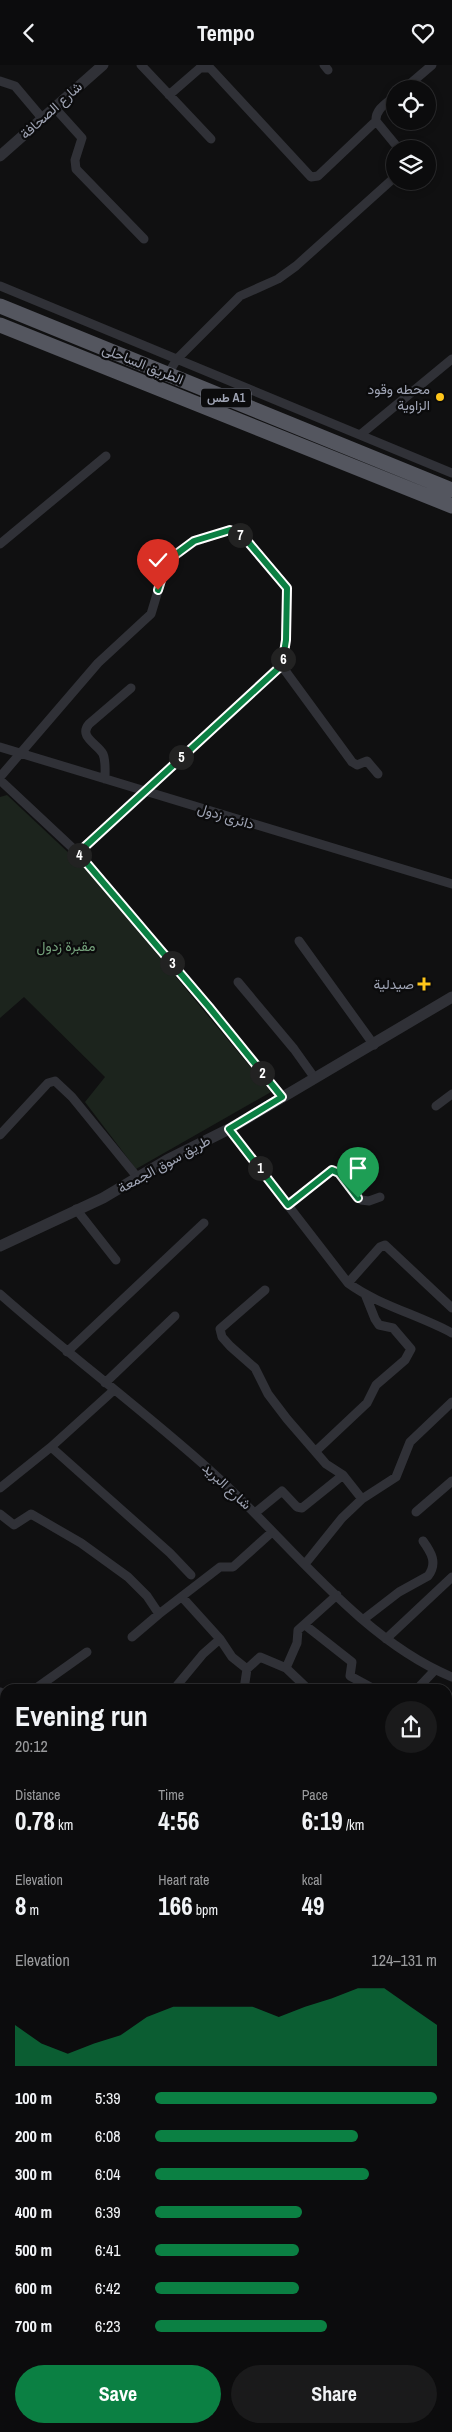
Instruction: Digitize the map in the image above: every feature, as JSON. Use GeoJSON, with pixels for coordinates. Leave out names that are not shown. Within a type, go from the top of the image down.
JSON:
{"type":"FeatureCollection","features":[{"type":"Feature","properties":{"kind":"highway","name":"الطريق الساحلى"},"geometry":{"type":"LineString","coordinates":[[0,306],[452,490]]}},
{"type":"Feature","properties":{"kind":"highway","name":"الطريق الساحلى"},"geometry":{"type":"LineString","coordinates":[[0,325],[452,506]]}},
{"type":"Feature","properties":{"kind":"street"},"geometry":{"type":"LineString","coordinates":[[141,65],[211,139]]}},
{"type":"Feature","properties":{"kind":"street"},"geometry":{"type":"LineString","coordinates":[[414,80],[432,65]]}},
{"type":"Feature","properties":{"kind":"street","name":"شارع الصحافة"},"geometry":{"type":"LineString","coordinates":[[0,156],[101,66]]}},
{"type":"Feature","properties":{"kind":"street"},"geometry":{"type":"LineString","coordinates":[[169,95],[200,68],[210,68],[311,177],[318,176],[376,121],[377,112],[386,104]]}},
{"type":"Feature","properties":{"kind":"street"},"geometry":{"type":"LineString","coordinates":[[0,81],[15,86],[42,118]]}},
{"type":"Feature","properties":{"kind":"street"},"geometry":{"type":"LineString","coordinates":[[54,107],[82,138],[74,160],[76,169],[144,239]]}},
{"type":"Feature","properties":{"kind":"street"},"geometry":{"type":"LineString","coordinates":[[376,121],[392,140]]}},
{"type":"Feature","properties":{"kind":"street"},"geometry":{"type":"LineString","coordinates":[[168,374],[177,359],[240,296],[278,279],[296,266],[386,185]]}},
{"type":"Feature","properties":{"kind":"street"},"geometry":{"type":"LineString","coordinates":[[0,287],[452,473]]}},
{"type":"Feature","properties":{"kind":"street"},"geometry":{"type":"LineString","coordinates":[[360,435],[452,359]]}},
{"type":"Feature","properties":{"kind":"street"},"geometry":{"type":"LineString","coordinates":[[0,544],[106,456]]}},
{"type":"Feature","properties":{"kind":"street"},"geometry":{"type":"LineString","coordinates":[[78,853],[282,665],[286,640],[287,588],[258,553],[237,533],[230,530],[198,540],[167,561],[151,614],[98,663],[40,728],[0,779],[78,853],[203,1000],[282,1097]]}},
{"type":"Feature","properties":{"kind":"street"},"geometry":{"type":"LineString","coordinates":[[282,665],[352,761],[357,765],[367,761],[378,774]]}},
{"type":"Feature","properties":{"kind":"street"},"geometry":{"type":"LineString","coordinates":[[105,779],[102,754],[86,735],[85,730],[89,724],[131,688]]}},
{"type":"Feature","properties":{"kind":"street","name":"دائرى زدول"},"geometry":{"type":"LineString","coordinates":[[0,747],[452,884]]}},
{"type":"Feature","properties":{"kind":"street"},"geometry":{"type":"LineString","coordinates":[[298,941],[374,1045]]}},
{"type":"Feature","properties":{"kind":"street"},"geometry":{"type":"LineString","coordinates":[[238,982],[294,1049],[314,1077]]}},
{"type":"Feature","properties":{"kind":"street","name":"طريق سوق الجمعة"},"geometry":{"type":"LineString","coordinates":[[0,1246],[102,1198],[229,1129],[314,1077],[374,1045],[452,997]]}},
{"type":"Feature","properties":{"kind":"street"},"geometry":{"type":"LineString","coordinates":[[0,1135],[48,1083],[55,1081],[72,1097],[138,1178]]}},
{"type":"Feature","properties":{"kind":"street"},"geometry":{"type":"LineString","coordinates":[[436,1106],[452,1093]]}},
{"type":"Feature","properties":{"kind":"street"},"geometry":{"type":"LineString","coordinates":[[229,1129],[348,1283],[365,1294],[418,1316],[452,1333]]}},
{"type":"Feature","properties":{"kind":"street"},"geometry":{"type":"LineString","coordinates":[[288,1205],[332,1170],[339,1173],[361,1200],[369,1201],[380,1197]]}},
{"type":"Feature","properties":{"kind":"street"},"geometry":{"type":"LineString","coordinates":[[76,1209],[116,1260]]}},
{"type":"Feature","properties":{"kind":"street"},"geometry":{"type":"LineString","coordinates":[[67,1353],[204,1223]]}},
{"type":"Feature","properties":{"kind":"street"},"geometry":{"type":"LineString","coordinates":[[348,1283],[380,1247],[385,1245],[452,1308]]}},
{"type":"Feature","properties":{"kind":"street"},"geometry":{"type":"LineString","coordinates":[[265,1291],[220,1329],[220,1334],[230,1346],[255,1368],[268,1394],[326,1463],[343,1475],[362,1499]]}},
{"type":"Feature","properties":{"kind":"street","name":"شارع البريد"},"geometry":{"type":"LineString","coordinates":[[0,1294],[67,1353],[212,1472],[337,1595],[386,1639],[435,1670],[452,1677]]}},
{"type":"Feature","properties":{"kind":"street"},"geometry":{"type":"LineString","coordinates":[[316,1451],[367,1403],[376,1385],[405,1360],[411,1349],[393,1328],[380,1325],[375,1319],[365,1294]]}},
{"type":"Feature","properties":{"kind":"street"},"geometry":{"type":"LineString","coordinates":[[105,1383],[175,1316]]}},
{"type":"Feature","properties":{"kind":"street"},"geometry":{"type":"LineString","coordinates":[[1,1485],[51,1447],[114,1390]]}},
{"type":"Feature","properties":{"kind":"street"},"geometry":{"type":"LineString","coordinates":[[305,1564],[342,1518],[362,1499],[396,1477],[410,1442],[452,1401]]}},
{"type":"Feature","properties":{"kind":"street"},"geometry":{"type":"LineString","coordinates":[[51,1447],[170,1553],[191,1575]]}},
{"type":"Feature","properties":{"kind":"street"},"geometry":{"type":"LineString","coordinates":[[255,1513],[282,1491],[297,1507],[302,1508],[343,1475]]}},
{"type":"Feature","properties":{"kind":"street"},"geometry":{"type":"LineString","coordinates":[[416,1511],[452,1481]]}},
{"type":"Feature","properties":{"kind":"street"},"geometry":{"type":"LineString","coordinates":[[0,1514],[14,1525],[31,1514],[81,1543],[128,1577],[147,1596],[159,1614]]}},
{"type":"Feature","properties":{"kind":"street"},"geometry":{"type":"LineString","coordinates":[[132,1637],[220,1567],[232,1567],[272,1532]]}},
{"type":"Feature","properties":{"kind":"street"},"geometry":{"type":"LineString","coordinates":[[364,1619],[398,1592],[428,1576],[433,1561],[432,1555],[423,1541]]}},
{"type":"Feature","properties":{"kind":"street"},"geometry":{"type":"LineString","coordinates":[[386,1639],[452,1577]]}},
{"type":"Feature","properties":{"kind":"street"},"geometry":{"type":"LineString","coordinates":[[286,1668],[297,1643],[298,1630],[306,1625],[337,1595]]}},
{"type":"Feature","properties":{"kind":"street"},"geometry":{"type":"LineString","coordinates":[[182,1597],[220,1639],[232,1657],[247,1669]]}},
{"type":"Feature","properties":{"kind":"street"},"geometry":{"type":"LineString","coordinates":[[306,1625],[352,1662],[350,1676],[365,1684]]}},
{"type":"Feature","properties":{"kind":"street"},"geometry":{"type":"LineString","coordinates":[[178,1684],[203,1654],[220,1639]]}},
{"type":"Feature","properties":{"kind":"street"},"geometry":{"type":"LineString","coordinates":[[42,1684],[87,1652]]}},
{"type":"Feature","properties":{"kind":"street"},"geometry":{"type":"LineString","coordinates":[[245,1684],[247,1669],[260,1657],[286,1668],[303,1684]]}},
{"type":"Feature","properties":{"kind":"street"},"geometry":{"type":"LineString","coordinates":[[422,1684],[435,1670]]}},
{"type":"Feature","properties":{"kind":"green space","name":"مقبرة زدول"},"geometry":{"type":"Polygon","coordinates":[[[7,795],[90,873],[271,1092],[136,1169],[85,1102],[105,1077],[24,997],[0,1018],[0,797],[7,795]]]}},
{"type":"Feature","properties":{"kind":"place","name":"محطه وقود الزاوية"},"geometry":{"type":"Point","coordinates":[440,397]}},
{"type":"Feature","properties":{"kind":"place","name":"صيدلية"},"geometry":{"type":"Point","coordinates":[424,984]}},
{"type":"Feature","properties":{"kind":"route"},"geometry":{"type":"LineString","coordinates":[[158,590],[167,561],[194,541],[207,539],[230,530],[237,533],[249,543],[287,588],[286,640],[282,665],[78,853],[209,1007],[282,1097],[229,1129],[288,1205],[328,1171],[332,1170],[339,1173],[358,1198]]}}]}
